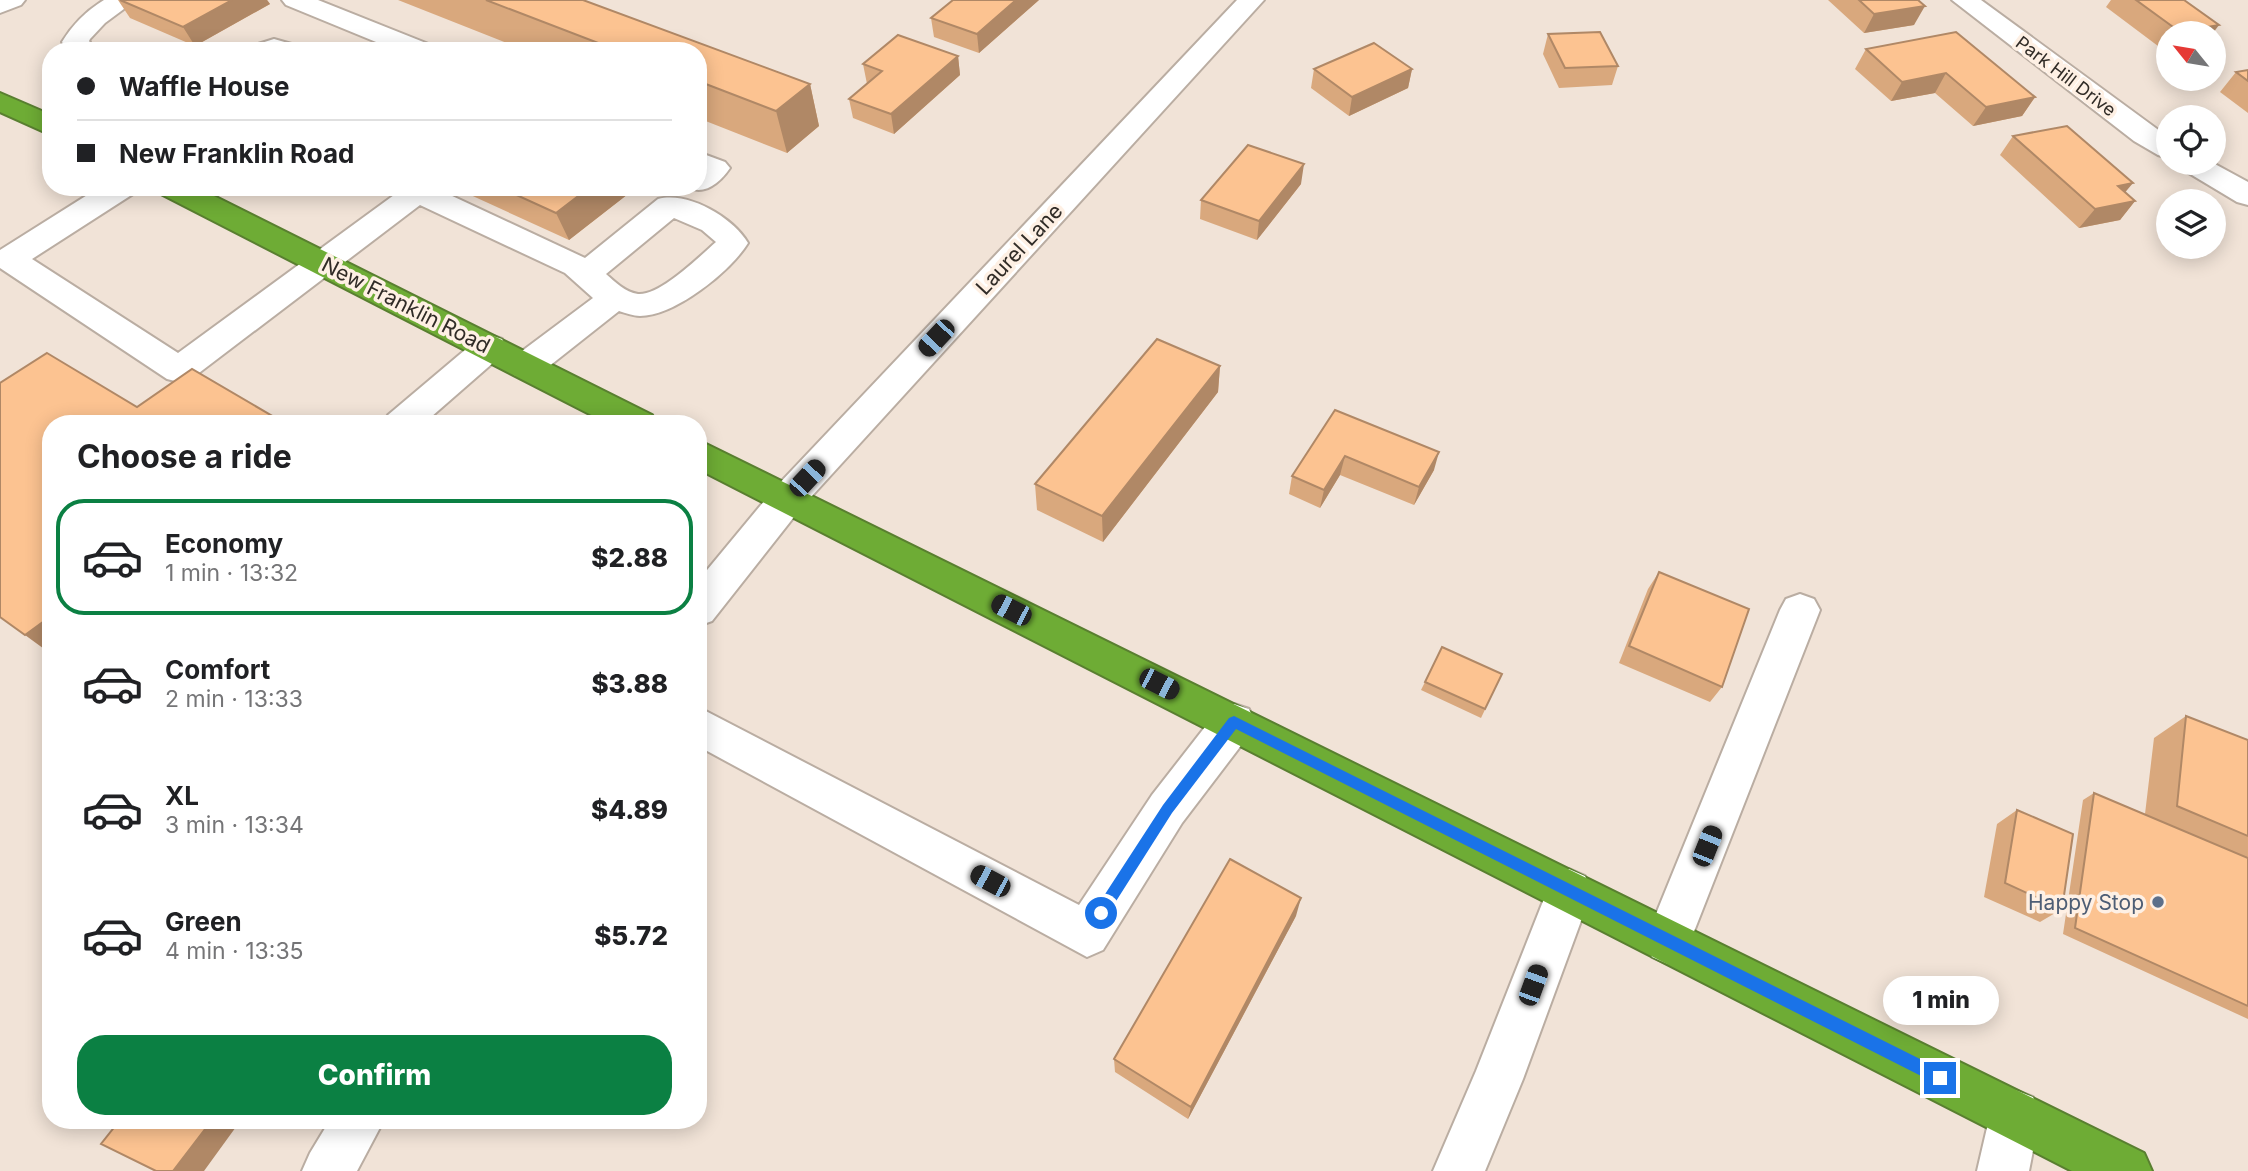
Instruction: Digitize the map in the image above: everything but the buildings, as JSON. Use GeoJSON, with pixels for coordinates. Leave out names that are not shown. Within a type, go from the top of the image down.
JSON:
{"type":"FeatureCollection","features":[{"type":"Feature","properties":{"kind":"highway"},"geometry":{"type":"LineString","coordinates":[[0,101],[42,122]]}},
{"type":"Feature","properties":{"kind":"highway","name":"New Franklin Road"},"geometry":{"type":"LineString","coordinates":[[190,196],[622,415]]}},
{"type":"Feature","properties":{"kind":"highway"},"geometry":{"type":"LineString","coordinates":[[707,458],[2126,1171]]}},
{"type":"Feature","properties":{"kind":"street"},"geometry":{"type":"LineString","coordinates":[[0,5],[12,0]]}},
{"type":"Feature","properties":{"kind":"street"},"geometry":{"type":"LineString","coordinates":[[75,42],[93,19],[123,0]]}},
{"type":"Feature","properties":{"kind":"street"},"geometry":{"type":"LineString","coordinates":[[295,0],[400,42]]}},
{"type":"Feature","properties":{"kind":"street","name":"Laurel Lane"},"geometry":{"type":"LineString","coordinates":[[707,599],[788,498],[1251,0]]}},
{"type":"Feature","properties":{"kind":"street","name":"Park Hill Drive"},"geometry":{"type":"LineString","coordinates":[[1965,0],[2156,142]]}},
{"type":"Feature","properties":{"kind":"street"},"geometry":{"type":"LineString","coordinates":[[369,42],[381,34]]}},
{"type":"Feature","properties":{"kind":"street"},"geometry":{"type":"LineString","coordinates":[[707,165],[715,168],[707,174]]}},
{"type":"Feature","properties":{"kind":"street"},"geometry":{"type":"LineString","coordinates":[[2213,175],[2248,195]]}},
{"type":"Feature","properties":{"kind":"street"},"geometry":{"type":"LineString","coordinates":[[107,196],[5,257],[179,370],[412,196]]}},
{"type":"Feature","properties":{"kind":"street"},"geometry":{"type":"LineString","coordinates":[[426,196],[576,267],[614,298],[642,305],[668,296],[706,268],[733,243],[727,234],[680,196],[585,274]]}},
{"type":"Feature","properties":{"kind":"street"},"geometry":{"type":"LineString","coordinates":[[526,366],[614,298]]}},
{"type":"Feature","properties":{"kind":"street"},"geometry":{"type":"LineString","coordinates":[[411,415],[490,347]]}},
{"type":"Feature","properties":{"kind":"street"},"geometry":{"type":"LineString","coordinates":[[1668,941],[1800,610]]}},
{"type":"Feature","properties":{"kind":"street"},"geometry":{"type":"LineString","coordinates":[[707,730],[1087,934],[1167,809],[1234,722]]}},
{"type":"Feature","properties":{"kind":"street"},"geometry":{"type":"LineString","coordinates":[[1459,1171],[1498,1079],[1569,891]]}},
{"type":"Feature","properties":{"kind":"street"},"geometry":{"type":"LineString","coordinates":[[2003,1171],[2015,1115]]}},
{"type":"Feature","properties":{"kind":"street"},"geometry":{"type":"LineString","coordinates":[[328,1171],[354,1129]]}},
{"type":"Feature","properties":{"kind":"place","name":"Happy Stop"},"geometry":{"type":"Point","coordinates":[2158,902]}},
{"type":"Feature","properties":{"kind":"route"},"geometry":{"type":"LineString","coordinates":[[1101,913],[1167,809],[1234,722],[1940,1078]]}}]}
